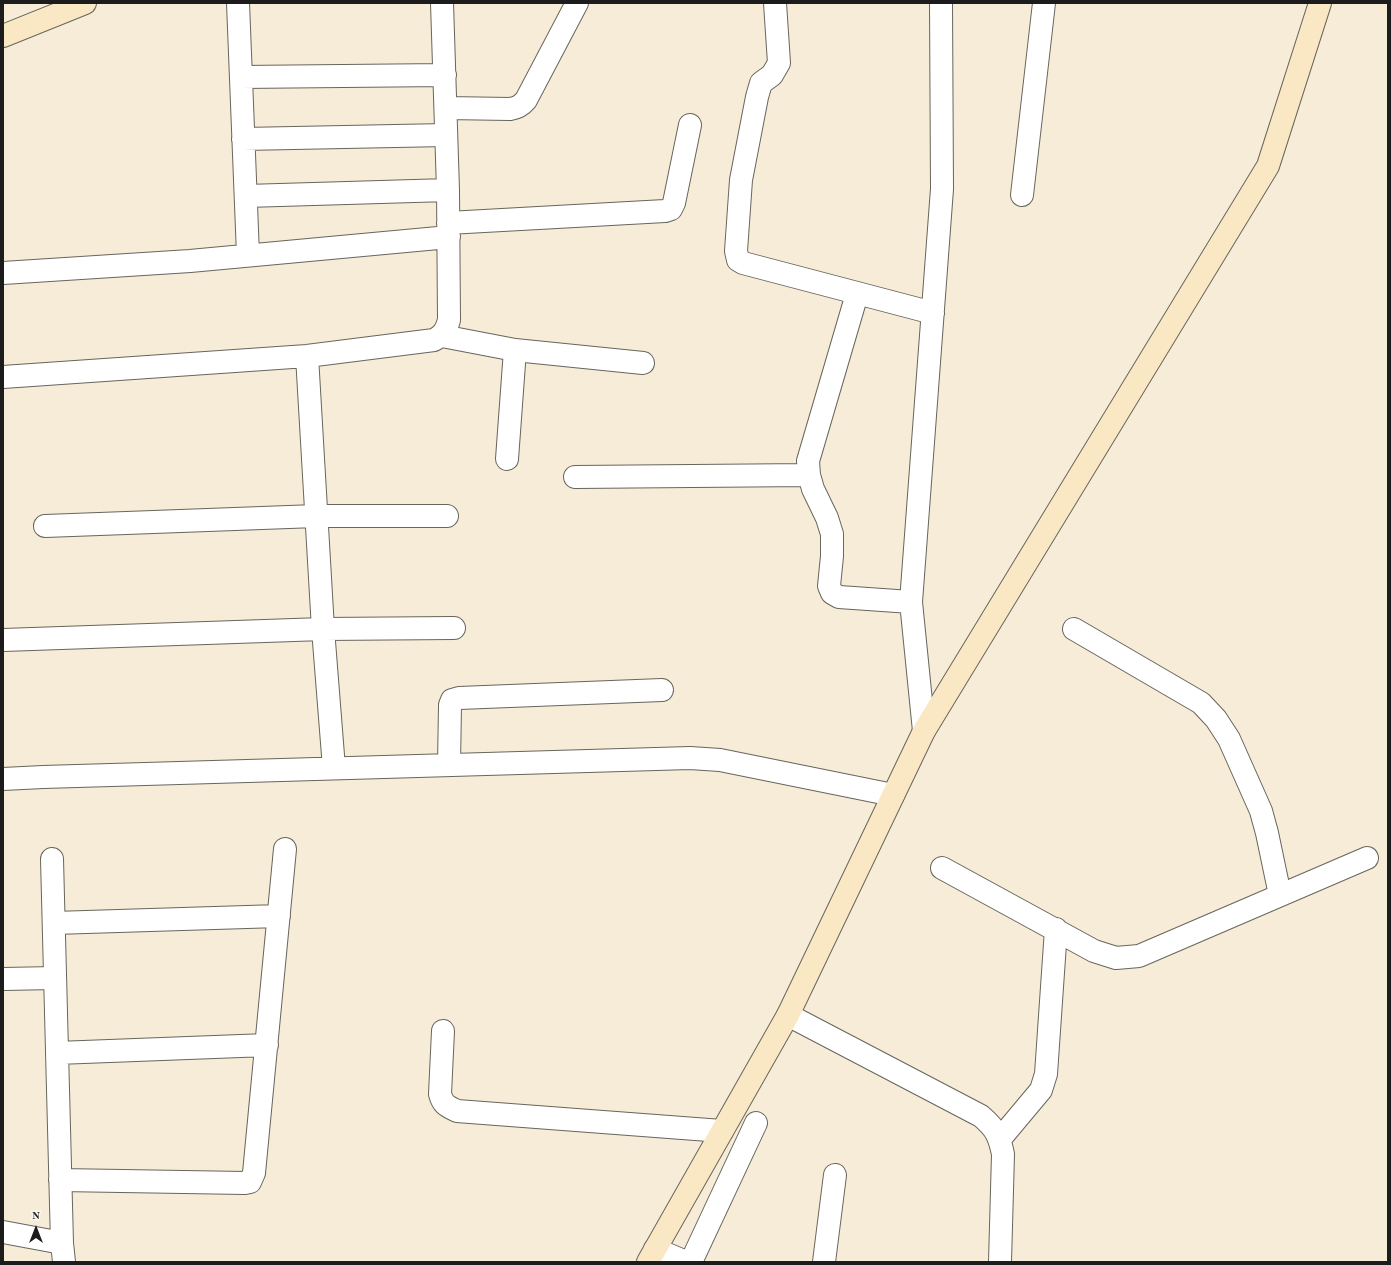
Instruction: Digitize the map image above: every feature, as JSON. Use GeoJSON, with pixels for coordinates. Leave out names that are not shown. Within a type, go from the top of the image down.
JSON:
{"type":"FeatureCollection","features":[{"type":"Feature","properties":{"kind":"main road"},"geometry":{"type":"LineString","coordinates":[[3,36],[85,3]]}},
{"type":"Feature","properties":{"kind":"main road"},"geometry":{"type":"LineString","coordinates":[[651,1256],[788,1015],[924,731],[1268,166],[1320,3]]}},
{"type":"Feature","properties":{"kind":"street"},"geometry":{"type":"LineString","coordinates":[[238,3],[248,255]]}},
{"type":"Feature","properties":{"kind":"street"},"geometry":{"type":"LineString","coordinates":[[3,377],[307,356],[434,340],[442,336],[446,330],[449,320],[448,190],[442,3]]}},
{"type":"Feature","properties":{"kind":"street"},"geometry":{"type":"LineString","coordinates":[[446,108],[510,109],[522,105],[577,3]]}},
{"type":"Feature","properties":{"kind":"street"},"geometry":{"type":"LineString","coordinates":[[776,3],[779,63],[772,75],[762,83],[756,97],[741,180],[738,260],[743,263],[933,313]]}},
{"type":"Feature","properties":{"kind":"street"},"geometry":{"type":"LineString","coordinates":[[924,731],[911,602],[942,189],[941,3]]}},
{"type":"Feature","properties":{"kind":"street"},"geometry":{"type":"LineString","coordinates":[[1022,195],[1044,3]]}},
{"type":"Feature","properties":{"kind":"street"},"geometry":{"type":"LineString","coordinates":[[241,78],[445,75]]}},
{"type":"Feature","properties":{"kind":"street"},"geometry":{"type":"LineString","coordinates":[[3,273],[190,261],[448,230],[664,211],[671,209],[674,203],[690,125]]}},
{"type":"Feature","properties":{"kind":"street"},"geometry":{"type":"LineString","coordinates":[[243,139],[446,135]]}},
{"type":"Feature","properties":{"kind":"street"},"geometry":{"type":"LineString","coordinates":[[246,196],[448,190]]}},
{"type":"Feature","properties":{"kind":"street"},"geometry":{"type":"LineString","coordinates":[[858,294],[808,461],[809,475],[813,489],[827,518],[832,534],[832,556],[829,586],[832,593],[839,597],[911,602]]}},
{"type":"Feature","properties":{"kind":"street"},"geometry":{"type":"LineString","coordinates":[[442,336],[515,350],[643,363]]}},
{"type":"Feature","properties":{"kind":"street"},"geometry":{"type":"LineString","coordinates":[[507,459],[515,350]]}},
{"type":"Feature","properties":{"kind":"street"},"geometry":{"type":"LineString","coordinates":[[307,356],[323,628],[334,768]]}},
{"type":"Feature","properties":{"kind":"street"},"geometry":{"type":"LineString","coordinates":[[575,477],[809,475]]}},
{"type":"Feature","properties":{"kind":"street"},"geometry":{"type":"LineString","coordinates":[[45,526],[316,516],[447,516]]}},
{"type":"Feature","properties":{"kind":"street"},"geometry":{"type":"LineString","coordinates":[[3,640],[323,628],[454,628]]}},
{"type":"Feature","properties":{"kind":"street"},"geometry":{"type":"LineString","coordinates":[[1074,628],[1201,703],[1216,719],[1229,739],[1261,811],[1280,895]]}},
{"type":"Feature","properties":{"kind":"street"},"geometry":{"type":"LineString","coordinates":[[449,765],[450,705],[452,700],[459,698],[662,690]]}},
{"type":"Feature","properties":{"kind":"street"},"geometry":{"type":"LineString","coordinates":[[3,780],[43,777],[690,758],[720,760],[893,795]]}},
{"type":"Feature","properties":{"kind":"street"},"geometry":{"type":"LineString","coordinates":[[60,1180],[250,1182],[254,1173],[280,916],[285,849]]}},
{"type":"Feature","properties":{"kind":"street"},"geometry":{"type":"LineString","coordinates":[[942,868],[1094,950],[1116,958],[1139,956],[1366,858]]}},
{"type":"Feature","properties":{"kind":"street"},"geometry":{"type":"LineString","coordinates":[[3,1232],[63,1252],[52,860]]}},
{"type":"Feature","properties":{"kind":"street"},"geometry":{"type":"LineString","coordinates":[[54,923],[280,916]]}},
{"type":"Feature","properties":{"kind":"street"},"geometry":{"type":"LineString","coordinates":[[1000,1139],[1041,1090],[1046,1074],[1056,929]]}},
{"type":"Feature","properties":{"kind":"street"},"geometry":{"type":"LineString","coordinates":[[3,979],[55,978]]}},
{"type":"Feature","properties":{"kind":"street"},"geometry":{"type":"LineString","coordinates":[[788,1015],[981,1116],[993,1126],[1000,1139],[1003,1154],[1000,1262]]}},
{"type":"Feature","properties":{"kind":"street"},"geometry":{"type":"LineString","coordinates":[[443,1031],[440,1094],[442,1102],[448,1107],[457,1111],[722,1131]]}},
{"type":"Feature","properties":{"kind":"street"},"geometry":{"type":"LineString","coordinates":[[57,1053],[267,1045]]}},
{"type":"Feature","properties":{"kind":"street"},"geometry":{"type":"LineString","coordinates":[[691,1262],[756,1122]]}},
{"type":"Feature","properties":{"kind":"street"},"geometry":{"type":"LineString","coordinates":[[824,1262],[834,1175]]}},
{"type":"Feature","properties":{"kind":"street"},"geometry":{"type":"LineString","coordinates":[[651,1256],[686,1262]]}}]}
